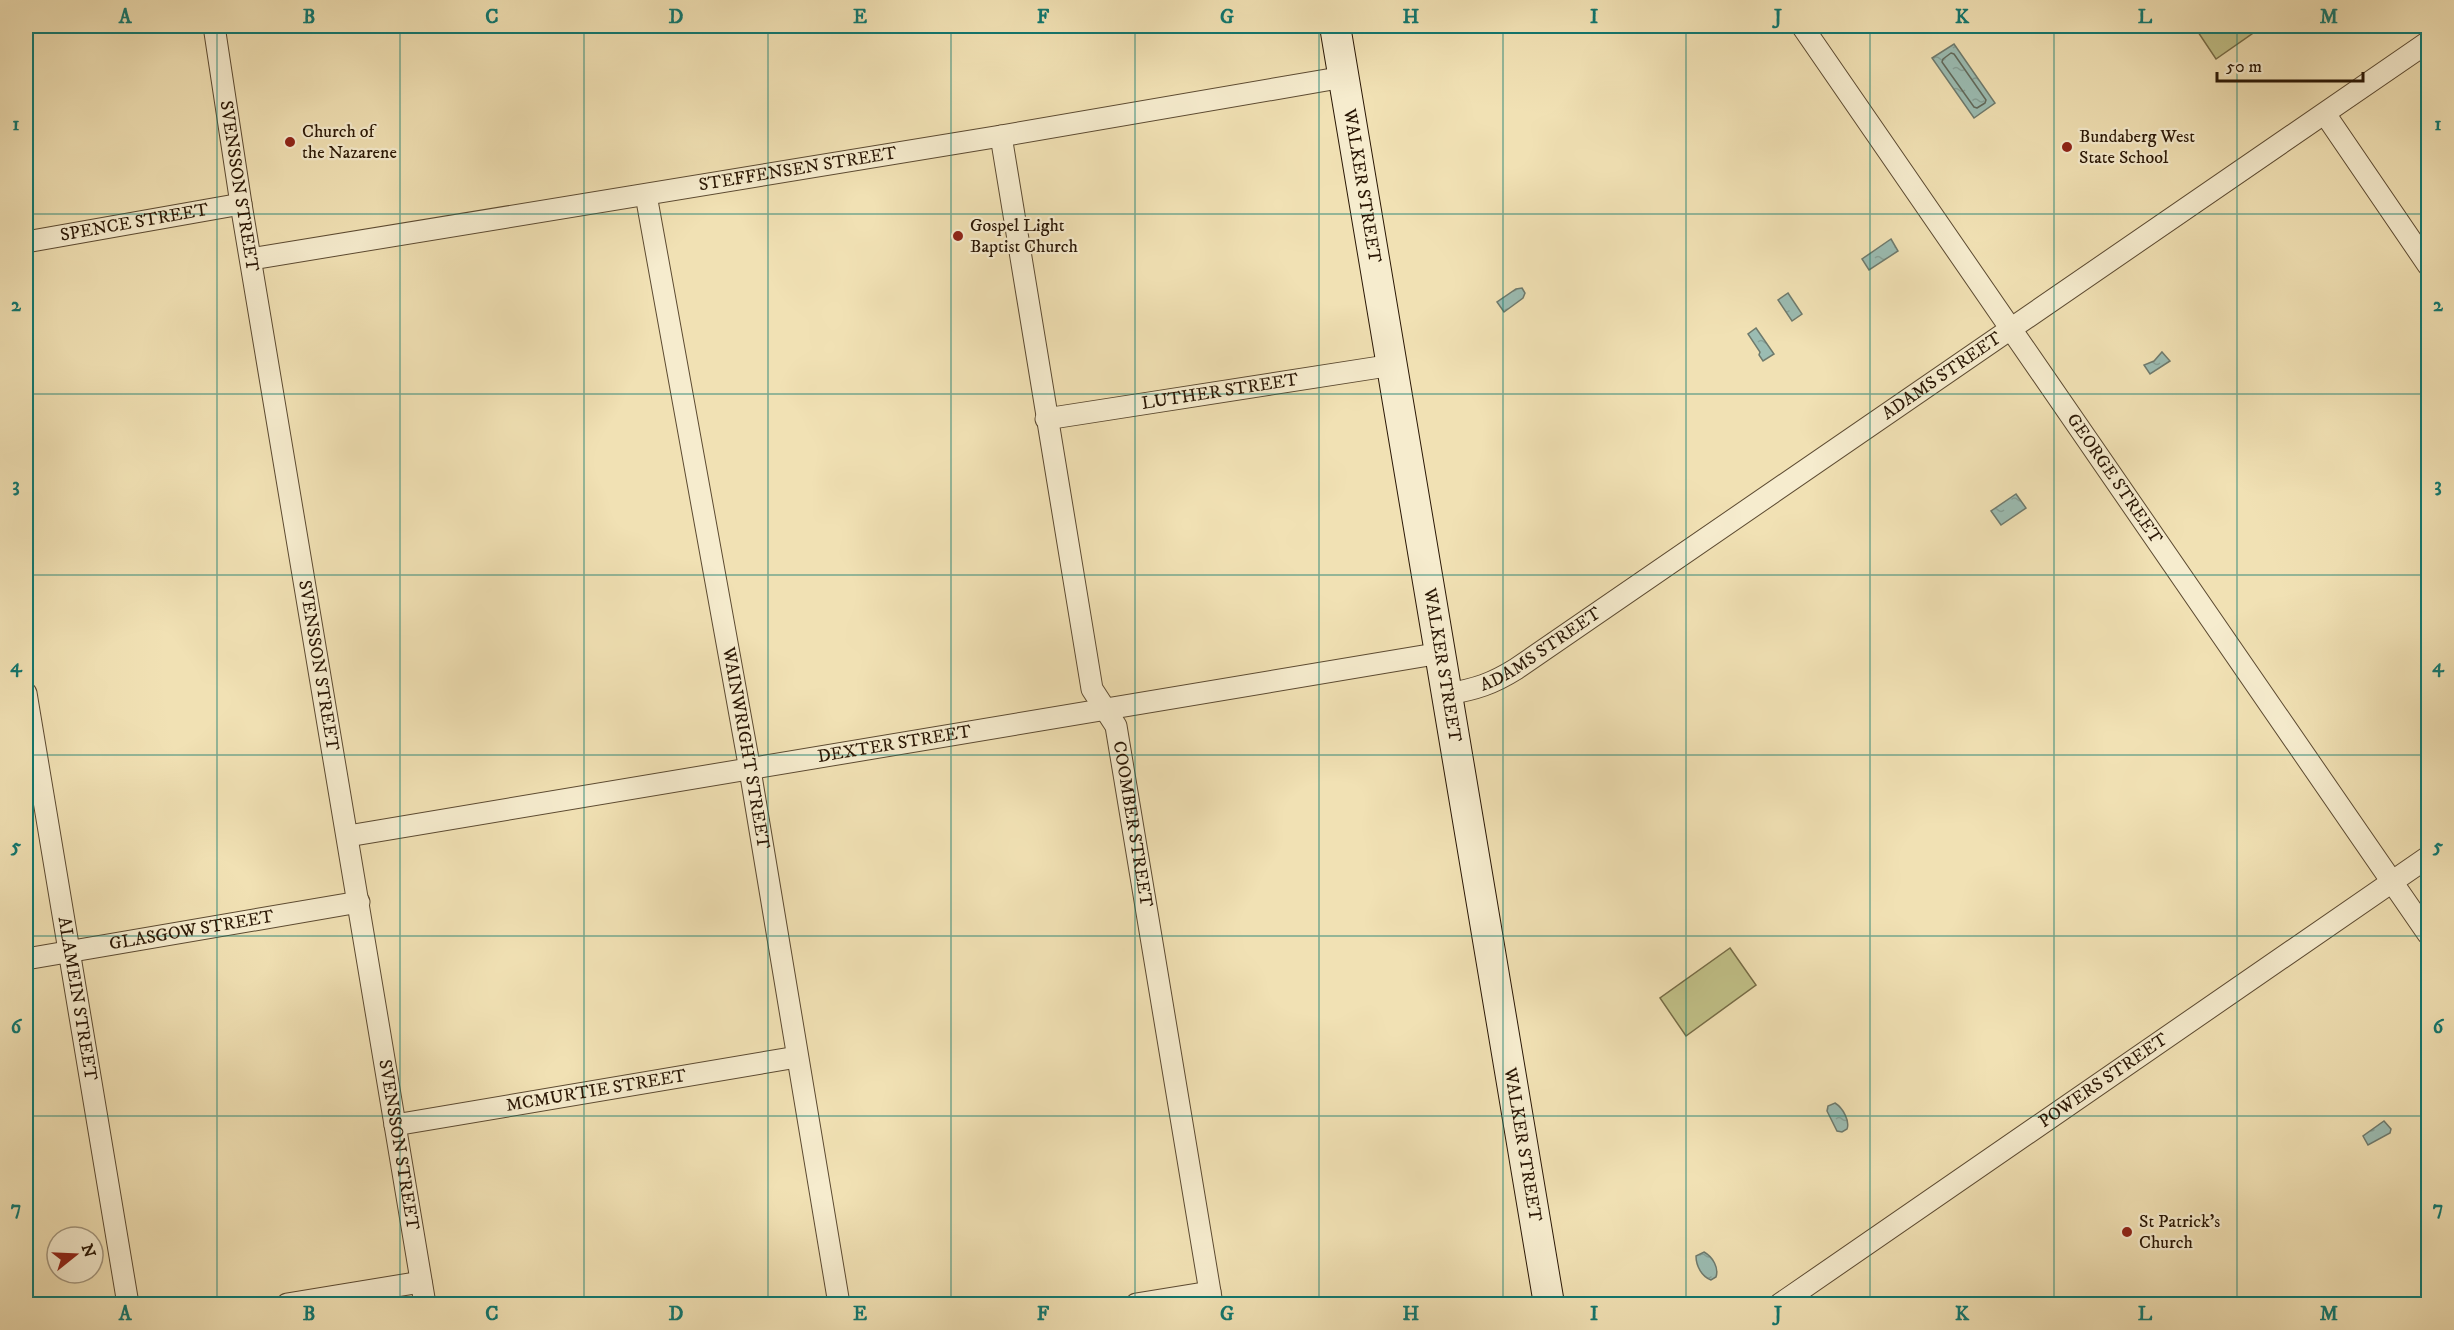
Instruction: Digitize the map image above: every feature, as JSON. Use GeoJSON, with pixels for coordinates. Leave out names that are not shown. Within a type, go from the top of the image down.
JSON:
{"type":"FeatureCollection","features":[{"type":"Feature","properties":{"kind":"main road","name":"WALKER STREET"},"geometry":{"type":"LineString","coordinates":[[1335,26],[1549,1305]]}},
{"type":"Feature","properties":{"kind":"street","name":"SVENSSON STREET"},"geometry":{"type":"LineString","coordinates":[[214,26],[241,204],[425,1305]]}},
{"type":"Feature","properties":{"kind":"street","name":"GEORGE STREET"},"geometry":{"type":"LineString","coordinates":[[1802,26],[2428,934]]}},
{"type":"Feature","properties":{"kind":"street","name":"ADAMS STREET"},"geometry":{"type":"LineString","coordinates":[[1448,694],[1479,689],[1506,675],[2012,330],[2428,42]]}},
{"type":"Feature","properties":{"kind":"street","name":"STEFFENSEN STREET"},"geometry":{"type":"LineString","coordinates":[[251,260],[1344,77]]}},
{"type":"Feature","properties":{"kind":"street"},"geometry":{"type":"LineString","coordinates":[[2325,114],[2428,265]]}},
{"type":"Feature","properties":{"kind":"street","name":"COOMBER STREET"},"geometry":{"type":"LineString","coordinates":[[1001,136],[1092,689],[1116,726],[1211,1298]]}},
{"type":"Feature","properties":{"kind":"street","name":"WAINWRIGHT STREET"},"geometry":{"type":"LineString","coordinates":[[646,195],[750,770],[839,1305]]}},
{"type":"Feature","properties":{"kind":"street","name":"SPENCE STREET"},"geometry":{"type":"LineString","coordinates":[[26,242],[241,204]]}},
{"type":"Feature","properties":{"kind":"street","name":"LUTHER STREET"},"geometry":{"type":"LineString","coordinates":[[1046,419],[1392,365]]}},
{"type":"Feature","properties":{"kind":"street","name":"DEXTER STREET"},"geometry":{"type":"LineString","coordinates":[[348,836],[1441,653]]}},
{"type":"Feature","properties":{"kind":"street","name":"ALAMEIN STREET"},"geometry":{"type":"LineString","coordinates":[[26,693],[128,1305]]}},
{"type":"Feature","properties":{"kind":"street","name":"POWERS STREET"},"geometry":{"type":"LineString","coordinates":[[1780,1305],[2428,857]]}},
{"type":"Feature","properties":{"kind":"street","name":"GLASGOW STREET"},"geometry":{"type":"LineString","coordinates":[[26,959],[359,902]]}},
{"type":"Feature","properties":{"kind":"street","name":"MCMURTIE STREET"},"geometry":{"type":"LineString","coordinates":[[395,1125],[797,1057]]}},
{"type":"Feature","properties":{"kind":"street"},"geometry":{"type":"LineString","coordinates":[[287,1305],[421,1282]]}},
{"type":"Feature","properties":{"kind":"street"},"geometry":{"type":"LineString","coordinates":[[1136,1305],[1211,1298]]}},
{"type":"Feature","properties":{"kind":"green space"},"geometry":{"type":"Polygon","coordinates":[[[2194,26],[2252,26],[2256,31],[2216,59],[2194,26]]]}},
{"type":"Feature","properties":{"kind":"green space"},"geometry":{"type":"Polygon","coordinates":[[[1730,948],[1756,985],[1686,1036],[1660,998],[1730,948]]]}},
{"type":"Feature","properties":{"kind":"water"},"geometry":{"type":"Polygon","coordinates":[[[1954,44],[1995,103],[1974,118],[1932,58],[1954,44]]]}},
{"type":"Feature","properties":{"kind":"water"},"geometry":{"type":"Polygon","coordinates":[[[1891,239],[1898,251],[1869,270],[1862,259],[1891,239]]]}},
{"type":"Feature","properties":{"kind":"water"},"geometry":{"type":"Polygon","coordinates":[[[1522,288],[1525,293],[1523,298],[1504,312],[1497,302],[1516,289],[1522,288]]]}},
{"type":"Feature","properties":{"kind":"water"},"geometry":{"type":"Polygon","coordinates":[[[1788,293],[1802,314],[1792,321],[1778,300],[1788,293]]]}},
{"type":"Feature","properties":{"kind":"water"},"geometry":{"type":"Polygon","coordinates":[[[1756,328],[1774,354],[1763,361],[1748,334],[1756,328]]]}},
{"type":"Feature","properties":{"kind":"water"},"geometry":{"type":"Polygon","coordinates":[[[2162,352],[2170,361],[2150,374],[2144,365],[2154,361],[2162,352]]]}},
{"type":"Feature","properties":{"kind":"water"},"geometry":{"type":"Polygon","coordinates":[[[2016,494],[2026,508],[2001,525],[1991,511],[2016,494]]]}},
{"type":"Feature","properties":{"kind":"water"},"geometry":{"type":"Polygon","coordinates":[[[1835,1103],[1847,1119],[1847,1129],[1842,1132],[1837,1131],[1827,1111],[1828,1106],[1835,1103]]]}},
{"type":"Feature","properties":{"kind":"water"},"geometry":{"type":"Polygon","coordinates":[[[2384,1121],[2391,1129],[2390,1133],[2368,1145],[2363,1136],[2384,1121]]]}},
{"type":"Feature","properties":{"kind":"water"},"geometry":{"type":"Polygon","coordinates":[[[1704,1252],[1716,1266],[1716,1277],[1711,1280],[1702,1274],[1697,1264],[1696,1256],[1704,1252]]]}},
{"type":"Feature","properties":{"kind":"place","name":"Church of the Nazarene"},"geometry":{"type":"Point","coordinates":[290,142]}},
{"type":"Feature","properties":{"kind":"place","name":"Bundaberg West State School"},"geometry":{"type":"Point","coordinates":[2067,147]}},
{"type":"Feature","properties":{"kind":"place","name":"Gospel Light Baptist Church"},"geometry":{"type":"Point","coordinates":[958,236]}},
{"type":"Feature","properties":{"kind":"place","name":"St Patrick's Church"},"geometry":{"type":"Point","coordinates":[2127,1232]}}]}
